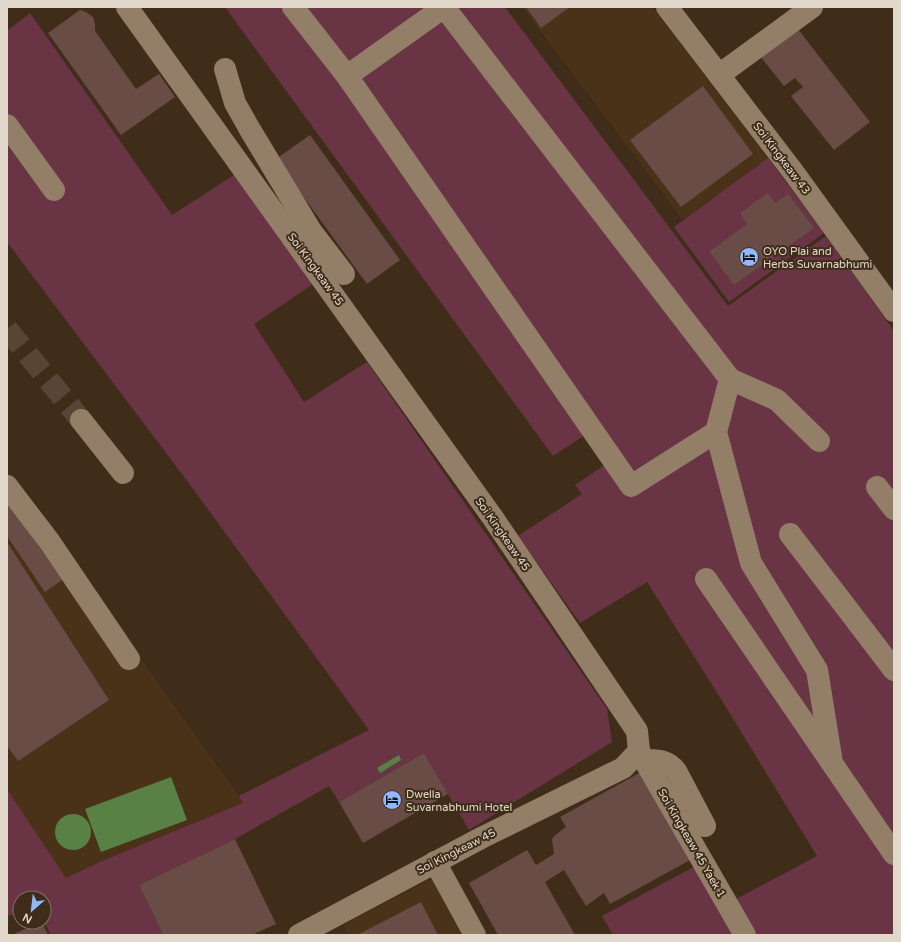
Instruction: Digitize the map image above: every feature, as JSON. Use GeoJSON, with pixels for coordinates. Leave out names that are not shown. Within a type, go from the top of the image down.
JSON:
{"type":"FeatureCollection","features":[{"type":"Feature","properties":{"kind":"street","name":"Soi Kingkeaw 45"},"geometry":{"type":"LineString","coordinates":[[127,7],[304,237],[633,724],[637,731],[642,756],[623,768],[483,837],[299,935]]}},
{"type":"Feature","properties":{"kind":"street"},"geometry":{"type":"LineString","coordinates":[[293,7],[347,76],[631,486],[716,432]]}},
{"type":"Feature","properties":{"kind":"street"},"geometry":{"type":"LineString","coordinates":[[347,76],[444,7],[730,380],[777,400],[819,441]]}},
{"type":"Feature","properties":{"kind":"street","name":"Soi Kingkeaw 43"},"geometry":{"type":"LineString","coordinates":[[668,7],[794,173],[894,311]]}},
{"type":"Feature","properties":{"kind":"street"},"geometry":{"type":"LineString","coordinates":[[719,75],[812,7]]}},
{"type":"Feature","properties":{"kind":"street"},"geometry":{"type":"LineString","coordinates":[[225,69],[235,103],[304,237],[344,274]]}},
{"type":"Feature","properties":{"kind":"street"},"geometry":{"type":"LineString","coordinates":[[7,125],[54,190]]}},
{"type":"Feature","properties":{"kind":"street"},"geometry":{"type":"LineString","coordinates":[[730,380],[716,432],[751,563],[817,670],[832,763]]}},
{"type":"Feature","properties":{"kind":"street"},"geometry":{"type":"LineString","coordinates":[[81,420],[122,473]]}},
{"type":"Feature","properties":{"kind":"street"},"geometry":{"type":"LineString","coordinates":[[7,486],[49,541],[129,659]]}},
{"type":"Feature","properties":{"kind":"street"},"geometry":{"type":"LineString","coordinates":[[877,487],[894,509]]}},
{"type":"Feature","properties":{"kind":"street"},"geometry":{"type":"LineString","coordinates":[[790,534],[892,661]]}},
{"type":"Feature","properties":{"kind":"street"},"geometry":{"type":"LineString","coordinates":[[706,579],[894,854]]}},
{"type":"Feature","properties":{"kind":"street"},"geometry":{"type":"LineString","coordinates":[[642,756],[663,761],[672,766],[705,826]]}},
{"type":"Feature","properties":{"kind":"street","name":"Soi Kingkeaw 45 Yaek 1"},"geometry":{"type":"LineString","coordinates":[[642,756],[745,935]]}},
{"type":"Feature","properties":{"kind":"street"},"geometry":{"type":"LineString","coordinates":[[435,862],[475,935]]}},
{"type":"Feature","properties":{"kind":"shaded area"},"geometry":{"type":"Polygon","coordinates":[[[225,7],[505,7],[728,306],[826,236],[894,331],[894,935],[613,935],[602,916],[703,862],[727,904],[817,856],[647,582],[580,623],[518,536],[582,494],[575,485],[606,464],[585,435],[553,456],[225,7]]]}},
{"type":"Feature","properties":{"kind":"shaded area"},"geometry":{"type":"Polygon","coordinates":[[[522,7],[652,7],[768,158],[683,220],[522,7]]]}},
{"type":"Feature","properties":{"kind":"shaded area"},"geometry":{"type":"Polygon","coordinates":[[[30,13],[172,215],[234,175],[313,284],[254,324],[304,402],[367,362],[607,709],[612,742],[469,830],[424,753],[339,802],[329,786],[235,839],[139,885],[163,935],[51,935],[48,930],[52,930],[52,890],[12,890],[12,914],[7,916],[7,789],[66,878],[102,861],[243,803],[239,796],[369,730],[191,486],[7,242],[7,31],[30,13]]]}},
{"type":"Feature","properties":{"kind":"shaded area"},"geometry":{"type":"Polygon","coordinates":[[[768,158],[824,233],[729,302],[674,227],[768,158]]]}},
{"type":"Feature","properties":{"kind":"shaded area"},"geometry":{"type":"Polygon","coordinates":[[[7,472],[244,803],[102,861],[66,878],[7,789],[7,472]]]}},
{"type":"Feature","properties":{"kind":"shaded area"},"geometry":{"type":"Polygon","coordinates":[[[399,755],[401,760],[380,773],[377,768],[399,755]]]}},
{"type":"Feature","properties":{"kind":"shaded area"},"geometry":{"type":"Polygon","coordinates":[[[171,777],[187,820],[101,852],[85,809],[171,777]]]}},
{"type":"Feature","properties":{"kind":"shaded area"},"geometry":{"type":"Polygon","coordinates":[[[77,814],[86,819],[90,825],[90,839],[86,845],[77,850],[69,850],[60,845],[56,839],[55,828],[60,819],[66,815],[77,814]]]}},
{"type":"Feature","properties":{"kind":"shaded area"},"geometry":{"type":"Polygon","coordinates":[[[437,876],[467,935],[348,935],[343,925],[437,876]]]}},
{"type":"Feature","properties":{"kind":"building"},"geometry":{"type":"Polygon","coordinates":[[[526,7],[570,7],[541,28],[526,7]]]}},
{"type":"Feature","properties":{"kind":"building"},"geometry":{"type":"Polygon","coordinates":[[[80,10],[93,17],[95,31],[136,89],[159,74],[175,97],[121,135],[48,33],[80,10]]]}},
{"type":"Feature","properties":{"kind":"building"},"geometry":{"type":"Polygon","coordinates":[[[794,24],[870,122],[834,150],[791,96],[803,87],[795,78],[784,86],[756,51],[794,24]]]}},
{"type":"Feature","properties":{"kind":"building"},"geometry":{"type":"Polygon","coordinates":[[[703,86],[753,154],[681,207],[630,140],[703,86]]]}},
{"type":"Feature","properties":{"kind":"building"},"geometry":{"type":"Polygon","coordinates":[[[310,135],[400,260],[367,284],[276,159],[310,135]]]}},
{"type":"Feature","properties":{"kind":"building"},"geometry":{"type":"Polygon","coordinates":[[[768,193],[775,203],[788,194],[814,228],[734,285],[709,251],[747,224],[740,213],[768,193]]]}},
{"type":"Feature","properties":{"kind":"building"},"geometry":{"type":"Polygon","coordinates":[[[7,500],[62,580],[45,592],[7,536],[7,500]]]}},
{"type":"Feature","properties":{"kind":"building"},"geometry":{"type":"Polygon","coordinates":[[[7,542],[109,700],[18,761],[7,746],[7,542]]]}},
{"type":"Feature","properties":{"kind":"building"},"geometry":{"type":"Polygon","coordinates":[[[424,753],[448,794],[363,843],[339,802],[424,753]]]}},
{"type":"Feature","properties":{"kind":"building"},"geometry":{"type":"Polygon","coordinates":[[[643,771],[692,859],[610,904],[604,893],[586,906],[564,870],[545,882],[575,935],[498,935],[469,883],[527,850],[536,865],[554,854],[552,840],[554,836],[566,827],[560,817],[643,771]]]}},
{"type":"Feature","properties":{"kind":"building"},"geometry":{"type":"Polygon","coordinates":[[[235,839],[276,924],[252,935],[163,935],[139,885],[235,839]]]}},
{"type":"Feature","properties":{"kind":"building"},"geometry":{"type":"Polygon","coordinates":[[[421,902],[438,935],[357,935],[421,902]]]}},
{"type":"Feature","properties":{"kind":"building"},"geometry":{"type":"Polygon","coordinates":[[[23,930],[46,930],[48,935],[12,935],[23,930]]]}},
{"type":"Feature","properties":{"kind":"tunnel"},"geometry":{"type":"LineString","coordinates":[[7,329],[81,420]]}},
{"type":"Feature","properties":{"kind":"place","name":"OYO Plai and Herbs Suvarnabhumi"},"geometry":{"type":"Point","coordinates":[749,257]}},
{"type":"Feature","properties":{"kind":"place","name":"Dwella Suvarnabhumi Hotel"},"geometry":{"type":"Point","coordinates":[392,800]}}]}
